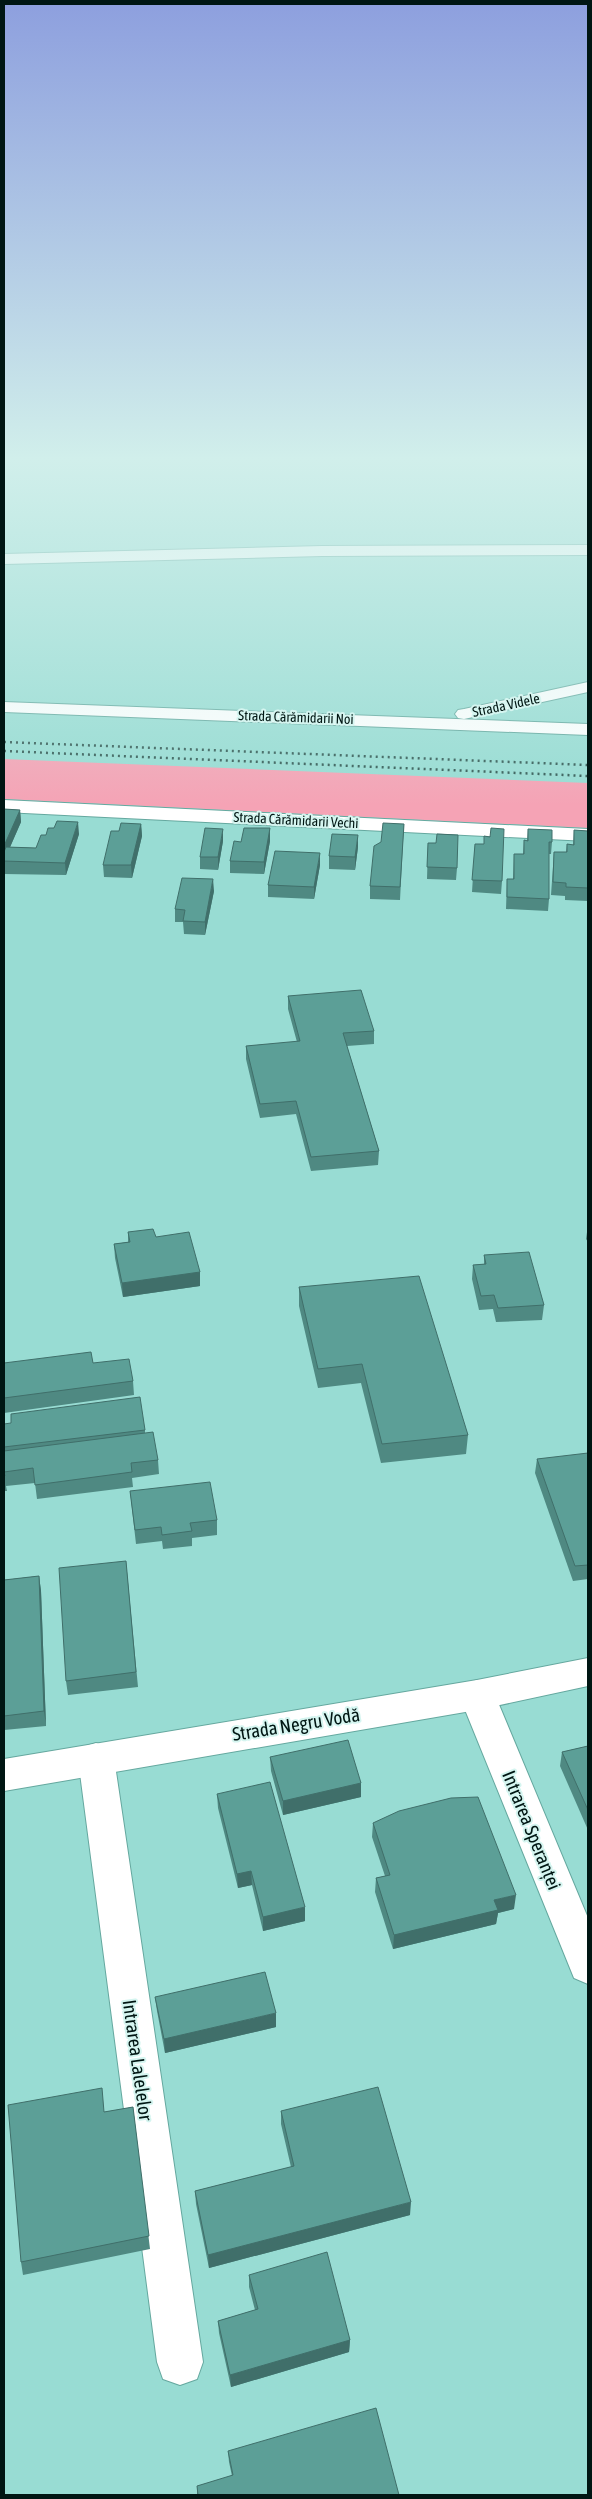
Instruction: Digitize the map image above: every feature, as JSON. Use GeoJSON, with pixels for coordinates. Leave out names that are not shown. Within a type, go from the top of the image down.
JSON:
{"type":"FeatureCollection","features":[{"type":"Feature","properties":{"kind":"street","name":"Strada Videle"},"geometry":{"type":"LineString","coordinates":[[423,722],[588,687]]}},
{"type":"Feature","properties":{"kind":"street","name":"Strada Cărămidarii Noi"},"geometry":{"type":"LineString","coordinates":[[4,707],[423,722],[588,730]]}},
{"type":"Feature","properties":{"kind":"street","name":"Strada Cărămidarii Vechi"},"geometry":{"type":"LineString","coordinates":[[4,806],[588,835]]}},
{"type":"Feature","properties":{"kind":"street","name":"Strada Negru Vodă"},"geometry":{"type":"LineString","coordinates":[[4,1775],[477,1695],[588,1672]]}},
{"type":"Feature","properties":{"kind":"street","name":"Intrarea Speranței"},"geometry":{"type":"LineString","coordinates":[[477,1695],[588,1965]]}},
{"type":"Feature","properties":{"kind":"street","name":"Intrarea Lalelelor"},"geometry":{"type":"LineString","coordinates":[[96,1758],[180,2362]]}},
{"type":"Feature","properties":{"kind":"shaded area"},"geometry":{"type":"Polygon","coordinates":[[[4,759],[588,783],[588,828],[4,799],[4,759]]]}},
{"type":"Feature","properties":{"kind":"building"},"geometry":{"type":"Polygon","coordinates":[[[4,809],[20,810],[4,846],[4,809]]]}},
{"type":"Feature","properties":{"kind":"building"},"geometry":{"type":"Polygon","coordinates":[[[57,821],[78,822],[65,863],[4,861],[6,847],[36,848],[41,835],[46,835],[48,828],[54,828],[57,821]]]}},
{"type":"Feature","properties":{"kind":"building"},"geometry":{"type":"Polygon","coordinates":[[[121,823],[141,824],[131,865],[103,865],[111,831],[119,831],[121,823]]]}},
{"type":"Feature","properties":{"kind":"building"},"geometry":{"type":"Polygon","coordinates":[[[383,823],[404,824],[400,887],[370,886],[374,846],[381,842],[383,823]]]}},
{"type":"Feature","properties":{"kind":"building"},"geometry":{"type":"Polygon","coordinates":[[[205,828],[223,829],[218,857],[200,857],[205,828]]]}},
{"type":"Feature","properties":{"kind":"building"},"geometry":{"type":"Polygon","coordinates":[[[244,828],[270,828],[264,862],[230,861],[234,841],[241,842],[244,828]]]}},
{"type":"Feature","properties":{"kind":"building"},"geometry":{"type":"Polygon","coordinates":[[[491,828],[504,829],[502,881],[472,880],[475,844],[484,844],[484,836],[490,837],[491,828]]]}},
{"type":"Feature","properties":{"kind":"building"},"geometry":{"type":"Polygon","coordinates":[[[528,829],[552,830],[552,842],[549,842],[549,899],[507,897],[507,879],[514,879],[514,854],[524,854],[524,840],[528,841],[528,829]]]}},
{"type":"Feature","properties":{"kind":"building"},"geometry":{"type":"Polygon","coordinates":[[[574,830],[588,831],[588,888],[566,887],[566,883],[553,882],[554,852],[567,852],[567,844],[574,845],[574,830]]]}},
{"type":"Feature","properties":{"kind":"building"},"geometry":{"type":"Polygon","coordinates":[[[332,834],[358,835],[355,857],[329,856],[332,834]]]}},
{"type":"Feature","properties":{"kind":"building"},"geometry":{"type":"Polygon","coordinates":[[[437,834],[458,835],[457,868],[427,867],[428,843],[436,843],[437,834]]]}},
{"type":"Feature","properties":{"kind":"building"},"geometry":{"type":"Polygon","coordinates":[[[275,851],[320,853],[314,887],[268,885],[275,851]]]}},
{"type":"Feature","properties":{"kind":"building"},"geometry":{"type":"Polygon","coordinates":[[[182,878],[213,879],[205,922],[183,921],[185,910],[175,909],[182,878]]]}},
{"type":"Feature","properties":{"kind":"building"},"geometry":{"type":"Polygon","coordinates":[[[361,990],[374,1031],[343,1033],[379,1151],[311,1157],[296,1101],[260,1104],[246,1046],[300,1041],[288,996],[361,990]]]}},
{"type":"Feature","properties":{"kind":"building"},"geometry":{"type":"Polygon","coordinates":[[[153,1229],[156,1237],[189,1232],[200,1272],[122,1283],[114,1244],[130,1242],[128,1232],[153,1229]]]}},
{"type":"Feature","properties":{"kind":"building"},"geometry":{"type":"Polygon","coordinates":[[[529,1252],[544,1305],[498,1308],[494,1295],[481,1296],[473,1265],[486,1264],[484,1255],[529,1252]]]}},
{"type":"Feature","properties":{"kind":"building"},"geometry":{"type":"Polygon","coordinates":[[[419,1276],[468,1435],[382,1444],[362,1364],[318,1369],[299,1287],[419,1276]]]}},
{"type":"Feature","properties":{"kind":"building"},"geometry":{"type":"Polygon","coordinates":[[[91,1352],[93,1363],[129,1359],[133,1381],[4,1398],[4,1363],[91,1352]]]}},
{"type":"Feature","properties":{"kind":"building"},"geometry":{"type":"Polygon","coordinates":[[[140,1397],[145,1430],[4,1447],[4,1424],[11,1423],[11,1414],[140,1397]]]}},
{"type":"Feature","properties":{"kind":"building"},"geometry":{"type":"Polygon","coordinates":[[[153,1432],[158,1460],[131,1463],[132,1472],[35,1485],[33,1468],[4,1472],[4,1451],[153,1432]]]}},
{"type":"Feature","properties":{"kind":"building"},"geometry":{"type":"Polygon","coordinates":[[[588,1453],[588,1565],[575,1566],[537,1459],[588,1453]]]}},
{"type":"Feature","properties":{"kind":"building"},"geometry":{"type":"Polygon","coordinates":[[[210,1482],[217,1520],[190,1523],[192,1531],[162,1535],[161,1527],[135,1530],[130,1491],[210,1482]]]}},
{"type":"Feature","properties":{"kind":"building"},"geometry":{"type":"Polygon","coordinates":[[[126,1561],[136,1672],[66,1681],[59,1568],[126,1561]]]}},
{"type":"Feature","properties":{"kind":"building"},"geometry":{"type":"Polygon","coordinates":[[[39,1576],[44,1711],[4,1716],[4,1580],[39,1576]]]}},
{"type":"Feature","properties":{"kind":"building"},"geometry":{"type":"Polygon","coordinates":[[[348,1740],[361,1783],[283,1801],[270,1757],[348,1740]]]}},
{"type":"Feature","properties":{"kind":"building"},"geometry":{"type":"Polygon","coordinates":[[[588,1746],[588,1810],[562,1752],[588,1746]]]}},
{"type":"Feature","properties":{"kind":"building"},"geometry":{"type":"Polygon","coordinates":[[[270,1782],[305,1907],[263,1917],[251,1871],[237,1874],[217,1794],[270,1782]]]}},
{"type":"Feature","properties":{"kind":"building"},"geometry":{"type":"Polygon","coordinates":[[[478,1797],[516,1895],[494,1900],[498,1910],[394,1935],[376,1878],[390,1875],[373,1823],[399,1811],[451,1798],[478,1797]]]}},
{"type":"Feature","properties":{"kind":"building"},"geometry":{"type":"Polygon","coordinates":[[[265,1972],[276,2013],[164,2039],[155,1997],[265,1972]]]}},
{"type":"Feature","properties":{"kind":"building"},"geometry":{"type":"Polygon","coordinates":[[[378,2087],[411,2202],[208,2255],[195,2191],[294,2166],[281,2111],[378,2087]]]}},
{"type":"Feature","properties":{"kind":"building"},"geometry":{"type":"Polygon","coordinates":[[[102,2088],[104,2112],[133,2107],[149,2236],[21,2262],[8,2105],[102,2088]]]}},
{"type":"Feature","properties":{"kind":"building"},"geometry":{"type":"Polygon","coordinates":[[[327,2252],[350,2340],[230,2375],[218,2321],[258,2309],[249,2275],[327,2252]]]}},
{"type":"Feature","properties":{"kind":"building"},"geometry":{"type":"Polygon","coordinates":[[[376,2408],[399,2495],[198,2495],[197,2486],[233,2475],[228,2451],[376,2408]]]}},
{"type":"Feature","properties":{"kind":"railway"},"geometry":{"type":"LineString","coordinates":[[4,742],[588,765]]}},
{"type":"Feature","properties":{"kind":"railway"},"geometry":{"type":"LineString","coordinates":[[4,751],[588,776]]}}]}
